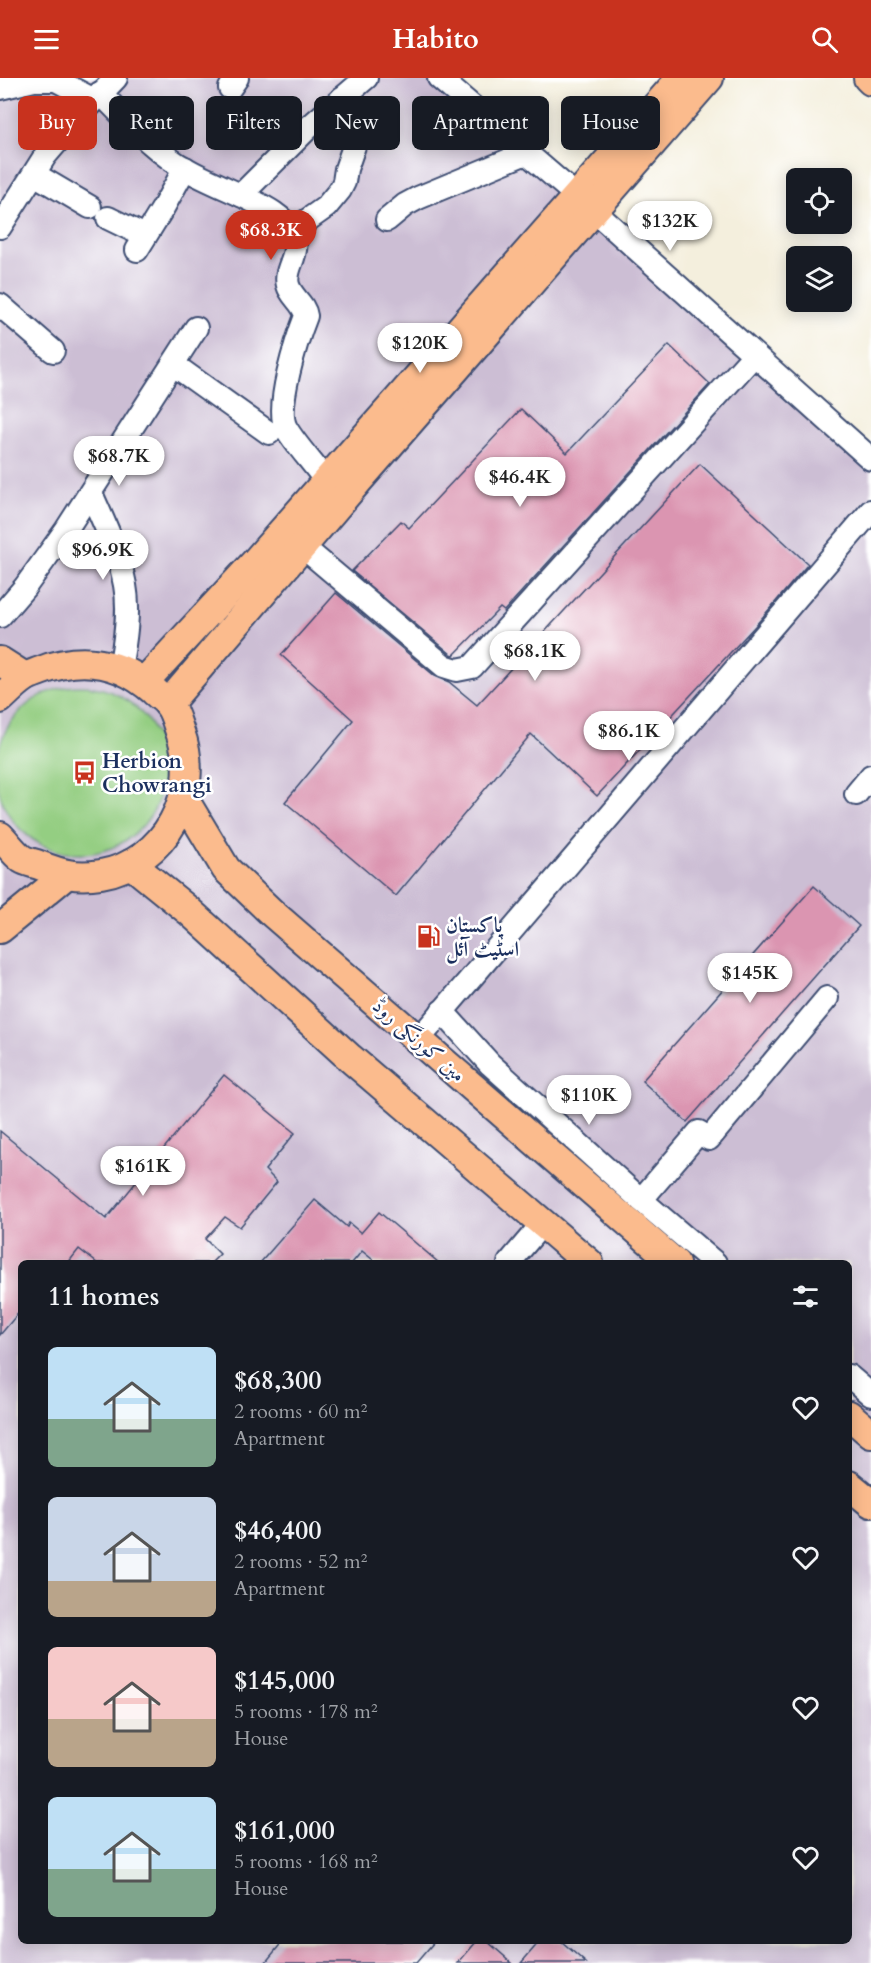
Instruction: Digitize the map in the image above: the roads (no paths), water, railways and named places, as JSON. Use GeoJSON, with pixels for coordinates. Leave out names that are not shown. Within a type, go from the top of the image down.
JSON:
{"type":"FeatureCollection","features":[{"type":"Feature","properties":{"kind":"main road"},"geometry":{"type":"LineString","coordinates":[[168,704],[303,547],[585,203],[681,78]]}},
{"type":"Feature","properties":{"kind":"main road"},"geometry":{"type":"LineString","coordinates":[[132,675],[256,561],[326,480],[585,203],[709,78]]}},
{"type":"Feature","properties":{"kind":"main road"},"geometry":{"type":"LineString","coordinates":[[0,661],[25,677]]}},
{"type":"Feature","properties":{"kind":"main road"},"geometry":{"type":"LineString","coordinates":[[0,699],[25,677],[59,664],[95,663],[132,675],[168,704],[185,744],[188,772],[184,800],[176,819],[164,837],[149,852],[131,864],[110,872],[88,876],[66,875],[22,858],[0,836]]}},
{"type":"Feature","properties":{"kind":"main road","name":"مین کورنگی روڈ"},"geometry":{"type":"LineString","coordinates":[[184,800],[226,869],[271,912],[672,1260]]}},
{"type":"Feature","properties":{"kind":"main road"},"geometry":{"type":"LineString","coordinates":[[131,864],[189,911],[350,1059],[586,1260]]}},
{"type":"Feature","properties":{"kind":"main road"},"geometry":{"type":"LineString","coordinates":[[0,929],[66,875]]}},
{"type":"Feature","properties":{"kind":"main road"},"geometry":{"type":"LineString","coordinates":[[852,1418],[871,1434]]}},
{"type":"Feature","properties":{"kind":"main road"},"geometry":{"type":"LineString","coordinates":[[852,1487],[871,1503]]}},
{"type":"Feature","properties":{"kind":"street"},"geometry":{"type":"LineString","coordinates":[[344,96],[366,78]]}},
{"type":"Feature","properties":{"kind":"street"},"geometry":{"type":"LineString","coordinates":[[440,78],[585,203],[871,459]]}},
{"type":"Feature","properties":{"kind":"street"},"geometry":{"type":"LineString","coordinates":[[0,88],[34,80],[56,80],[103,90],[147,140],[185,168],[269,209],[292,231],[296,244],[295,255],[286,282],[305,309],[306,316],[282,410],[286,427],[326,480]]}},
{"type":"Feature","properties":{"kind":"street"},"geometry":{"type":"LineString","coordinates":[[0,227],[45,156],[103,90]]}},
{"type":"Feature","properties":{"kind":"street"},"geometry":{"type":"LineString","coordinates":[[241,195],[314,122]]}},
{"type":"Feature","properties":{"kind":"street"},"geometry":{"type":"LineString","coordinates":[[292,231],[326,207],[340,190],[353,150]]}},
{"type":"Feature","properties":{"kind":"street"},"geometry":{"type":"LineString","coordinates":[[387,220],[405,205],[418,198],[526,153]]}},
{"type":"Feature","properties":{"kind":"street"},"geometry":{"type":"LineString","coordinates":[[34,174],[99,213],[141,243],[185,168]]}},
{"type":"Feature","properties":{"kind":"street"},"geometry":{"type":"LineString","coordinates":[[0,305],[53,351]]}},
{"type":"Feature","properties":{"kind":"street"},"geometry":{"type":"LineString","coordinates":[[0,616],[25,587],[91,493],[196,328]]}},
{"type":"Feature","properties":{"kind":"street"},"geometry":{"type":"LineString","coordinates":[[303,547],[444,666],[458,670],[472,667],[754,355]]}},
{"type":"Feature","properties":{"kind":"street"},"geometry":{"type":"LineString","coordinates":[[174,365],[269,433]]}},
{"type":"Feature","properties":{"kind":"street"},"geometry":{"type":"LineString","coordinates":[[91,493],[112,540],[125,586],[126,635],[132,675]]}},
{"type":"Feature","properties":{"kind":"street"},"geometry":{"type":"LineString","coordinates":[[418,1040],[871,511]]}},
{"type":"Feature","properties":{"kind":"street"},"geometry":{"type":"LineString","coordinates":[[856,794],[871,776]]}},
{"type":"Feature","properties":{"kind":"street"},"geometry":{"type":"LineString","coordinates":[[641,1200],[699,1132],[709,1139],[827,998]]}},
{"type":"Feature","properties":{"kind":"street"},"geometry":{"type":"LineString","coordinates":[[442,1011],[490,1064],[711,1260]]}},
{"type":"Feature","properties":{"kind":"street"},"geometry":{"type":"LineString","coordinates":[[512,1260],[543,1223]]}},
{"type":"Feature","properties":{"kind":"street"},"geometry":{"type":"LineString","coordinates":[[852,1379],[871,1395]]}},
{"type":"Feature","properties":{"kind":"place","name":"Herbion Chowrangi"},"geometry":{"type":"Point","coordinates":[84,773]}},
{"type":"Feature","properties":{"kind":"place","name":"پاکستان اسٹیٹ آئل"},"geometry":{"type":"Point","coordinates":[428,937]}}]}
